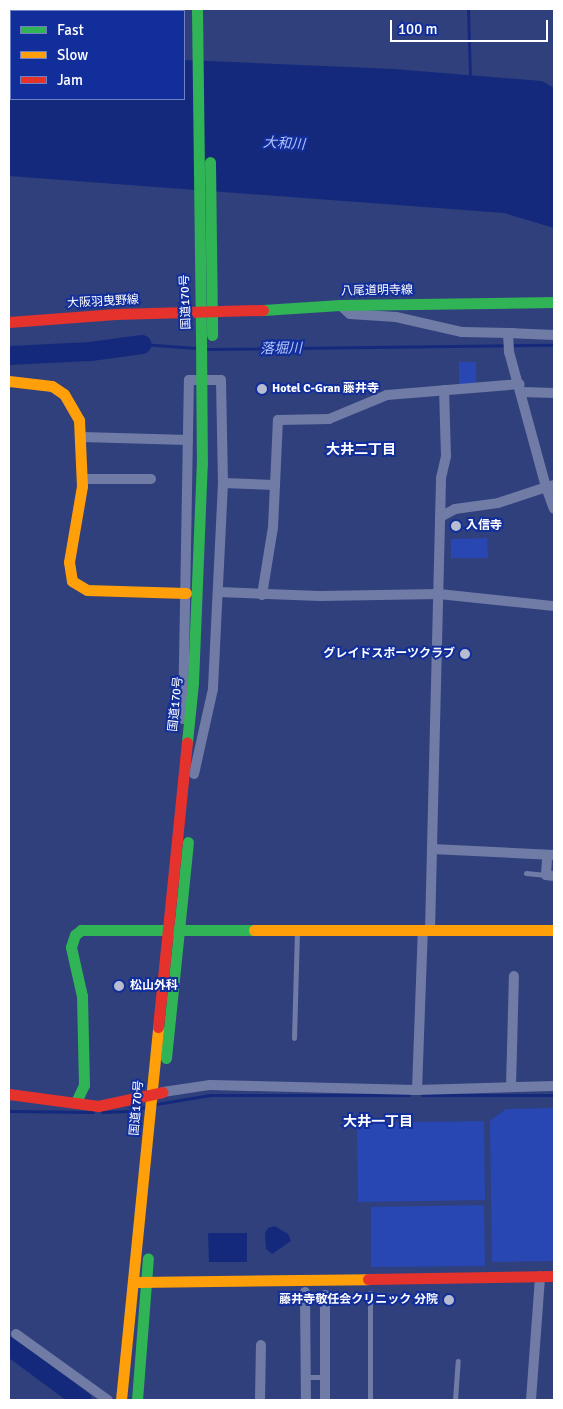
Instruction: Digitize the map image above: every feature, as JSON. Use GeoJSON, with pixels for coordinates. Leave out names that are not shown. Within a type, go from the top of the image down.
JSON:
{"type":"FeatureCollection","features":[{"type":"Feature","properties":{"kind":"main road","name":"国道170号"},"geometry":{"type":"LineString","coordinates":[[197,9],[199,300],[200,313],[207,335]]}},
{"type":"Feature","properties":{"kind":"main road","name":"国道170号"},"geometry":{"type":"LineString","coordinates":[[151,1223],[180,928],[209,591],[207,335],[213,313],[213,299],[207,9]]}},
{"type":"Feature","properties":{"kind":"main road","name":"八尾道明寺線"},"geometry":{"type":"LineString","coordinates":[[200,313],[340,305],[554,302]]}},
{"type":"Feature","properties":{"kind":"main road","name":"大阪羽曳野線"},"geometry":{"type":"LineString","coordinates":[[9,322],[116,314],[200,313]]}},
{"type":"Feature","properties":{"kind":"main road"},"geometry":{"type":"LineString","coordinates":[[9,381],[38,382],[52,386],[64,394],[74,406],[82,437],[82,479],[80,510],[69,562],[72,581],[86,590],[186,593]]}},
{"type":"Feature","properties":{"kind":"main road","name":"国道170号"},"geometry":{"type":"LineString","coordinates":[[121,1400],[185,750],[208,463]]}},
{"type":"Feature","properties":{"kind":"main road"},"geometry":{"type":"LineString","coordinates":[[76,1102],[84,1085],[82,996],[71,947],[75,935],[91,928],[554,930]]}},
{"type":"Feature","properties":{"kind":"main road"},"geometry":{"type":"LineString","coordinates":[[9,1094],[105,1106],[151,1097],[163,1092]]}},
{"type":"Feature","properties":{"kind":"main road"},"geometry":{"type":"LineString","coordinates":[[137,1400],[150,1243]]}},
{"type":"Feature","properties":{"kind":"main road"},"geometry":{"type":"LineString","coordinates":[[134,1282],[554,1276]]}},
{"type":"Feature","properties":{"kind":"street"},"geometry":{"type":"LineString","coordinates":[[340,305],[350,314],[396,317],[508,340],[554,335]]}},
{"type":"Feature","properties":{"kind":"street"},"geometry":{"type":"LineString","coordinates":[[508,340],[554,330]]}},
{"type":"Feature","properties":{"kind":"street"},"geometry":{"type":"LineString","coordinates":[[508,340],[550,486],[554,510]]}},
{"type":"Feature","properties":{"kind":"street"},"geometry":{"type":"LineString","coordinates":[[185,750],[181,693],[186,593],[189,380],[222,380],[223,483],[213,689],[194,774]]}},
{"type":"Feature","properties":{"kind":"street"},"geometry":{"type":"LineString","coordinates":[[262,595],[273,527],[278,420],[330,419],[387,395],[444,390],[521,388],[554,393]]}},
{"type":"Feature","properties":{"kind":"street"},"geometry":{"type":"LineString","coordinates":[[417,1090],[432,849],[441,478],[446,456],[444,390]]}},
{"type":"Feature","properties":{"kind":"street"},"geometry":{"type":"LineString","coordinates":[[82,437],[188,440]]}},
{"type":"Feature","properties":{"kind":"street"},"geometry":{"type":"LineString","coordinates":[[82,479],[151,479]]}},
{"type":"Feature","properties":{"kind":"street"},"geometry":{"type":"LineString","coordinates":[[223,483],[275,485]]}},
{"type":"Feature","properties":{"kind":"street"},"geometry":{"type":"LineString","coordinates":[[440,517],[455,509],[498,503],[550,486]]}},
{"type":"Feature","properties":{"kind":"street"},"geometry":{"type":"LineString","coordinates":[[219,592],[262,595],[439,594],[554,606]]}},
{"type":"Feature","properties":{"kind":"street"},"geometry":{"type":"LineString","coordinates":[[432,849],[551,858],[550,876]]}},
{"type":"Feature","properties":{"kind":"street"},"geometry":{"type":"LineString","coordinates":[[511,1087],[514,976]]}},
{"type":"Feature","properties":{"kind":"street"},"geometry":{"type":"LineString","coordinates":[[163,1092],[210,1085],[417,1090],[554,1086]]}},
{"type":"Feature","properties":{"kind":"street"},"geometry":{"type":"LineString","coordinates":[[530,1400],[540,1276]]}},
{"type":"Feature","properties":{"kind":"street"},"geometry":{"type":"LineString","coordinates":[[304,1292],[306,1400]]}},
{"type":"Feature","properties":{"kind":"street"},"geometry":{"type":"LineString","coordinates":[[325,1295],[325,1400]]}},
{"type":"Feature","properties":{"kind":"street"},"geometry":{"type":"LineString","coordinates":[[16,1334],[108,1400]]}},
{"type":"Feature","properties":{"kind":"street"},"geometry":{"type":"LineString","coordinates":[[260,1400],[261,1345]]}},
{"type":"Feature","properties":{"kind":"lane"},"geometry":{"type":"LineString","coordinates":[[526,873],[550,876]]}},
{"type":"Feature","properties":{"kind":"lane"},"geometry":{"type":"LineString","coordinates":[[294,1038],[297,929]]}},
{"type":"Feature","properties":{"kind":"lane"},"geometry":{"type":"LineString","coordinates":[[370,1293],[370,1400]]}},
{"type":"Feature","properties":{"kind":"lane"},"geometry":{"type":"LineString","coordinates":[[455,1400],[458,1361]]}},
{"type":"Feature","properties":{"kind":"lane"},"geometry":{"type":"LineString","coordinates":[[306,1378],[325,1377]]}},
{"type":"Feature","properties":{"kind":"shaded area"},"geometry":{"type":"Polygon","coordinates":[[[459,362],[476,362],[476,385],[459,385],[459,362]]]}},
{"type":"Feature","properties":{"kind":"shaded area"},"geometry":{"type":"Polygon","coordinates":[[[487,538],[488,558],[451,558],[451,539],[487,538]]]}},
{"type":"Feature","properties":{"kind":"shaded area"},"geometry":{"type":"Polygon","coordinates":[[[554,1108],[554,1261],[492,1262],[490,1121],[506,1109],[554,1108]]]}},
{"type":"Feature","properties":{"kind":"shaded area"},"geometry":{"type":"Polygon","coordinates":[[[484,1121],[485,1200],[358,1202],[357,1123],[484,1121]]]}},
{"type":"Feature","properties":{"kind":"shaded area"},"geometry":{"type":"Polygon","coordinates":[[[484,1205],[485,1266],[371,1267],[371,1207],[484,1205]]]}},
{"type":"Feature","properties":{"kind":"water","name":"大和川"},"geometry":{"type":"Polygon","coordinates":[[[9,58],[10,100],[185,100],[185,60],[394,69],[542,81],[554,88],[554,228],[504,213],[9,176],[9,58]]]}},
{"type":"Feature","properties":{"kind":"water"},"geometry":{"type":"Polygon","coordinates":[[[275,1226],[288,1234],[291,1241],[272,1254],[266,1249],[265,1233],[268,1228],[275,1226]]]}},
{"type":"Feature","properties":{"kind":"water"},"geometry":{"type":"Polygon","coordinates":[[[208,1233],[247,1233],[247,1262],[209,1262],[208,1233]]]}},
{"type":"Feature","properties":{"kind":"waterway"},"geometry":{"type":"LineString","coordinates":[[468,9],[470,78]]}},
{"type":"Feature","properties":{"kind":"waterway","name":"落堀川"},"geometry":{"type":"LineString","coordinates":[[142,344],[196,348]]}},
{"type":"Feature","properties":{"kind":"waterway","name":"落堀川"},"geometry":{"type":"LineString","coordinates":[[9,355],[90,351],[142,344]]}},
{"type":"Feature","properties":{"kind":"waterway","name":"落堀川"},"geometry":{"type":"LineString","coordinates":[[207,349],[554,345]]}},
{"type":"Feature","properties":{"kind":"waterway"},"geometry":{"type":"LineString","coordinates":[[156,1104],[210,1095],[409,1095]]}},
{"type":"Feature","properties":{"kind":"waterway"},"geometry":{"type":"LineString","coordinates":[[422,1095],[554,1095]]}},
{"type":"Feature","properties":{"kind":"waterway"},"geometry":{"type":"LineString","coordinates":[[102,1112],[129,1111],[145,1107]]}},
{"type":"Feature","properties":{"kind":"waterway"},"geometry":{"type":"LineString","coordinates":[[9,1111],[93,1112]]}},
{"type":"Feature","properties":{"kind":"waterway"},"geometry":{"type":"LineString","coordinates":[[9,1346],[82,1400]]}},
{"type":"Feature","properties":{"kind":"traffic: fast"},"geometry":{"type":"LineString","coordinates":[[197,9],[201,335]]}},
{"type":"Feature","properties":{"kind":"traffic: fast"},"geometry":{"type":"LineString","coordinates":[[210,162],[212,335]]}},
{"type":"Feature","properties":{"kind":"traffic: fast"},"geometry":{"type":"LineString","coordinates":[[263,310],[340,305],[554,302]]}},
{"type":"Feature","properties":{"kind":"traffic: fast"},"geometry":{"type":"LineString","coordinates":[[201,335],[202,463]]}},
{"type":"Feature","properties":{"kind":"traffic: fast"},"geometry":{"type":"LineString","coordinates":[[187,742],[193,683],[202,463]]}},
{"type":"Feature","properties":{"kind":"traffic: fast"},"geometry":{"type":"LineString","coordinates":[[166,1058],[188,842]]}},
{"type":"Feature","properties":{"kind":"traffic: fast"},"geometry":{"type":"LineString","coordinates":[[76,1102],[84,1085],[82,996],[71,947],[75,935],[81,930],[254,930]]}},
{"type":"Feature","properties":{"kind":"traffic: fast"},"geometry":{"type":"LineString","coordinates":[[137,1400],[148,1258]]}},
{"type":"Feature","properties":{"kind":"traffic: slow"},"geometry":{"type":"LineString","coordinates":[[9,381],[52,386],[64,394],[79,420],[82,486],[69,562],[72,581],[87,590],[186,593]]}},
{"type":"Feature","properties":{"kind":"traffic: slow"},"geometry":{"type":"LineString","coordinates":[[254,930],[554,930]]}},
{"type":"Feature","properties":{"kind":"traffic: slow"},"geometry":{"type":"LineString","coordinates":[[121,1400],[158,1027]]}},
{"type":"Feature","properties":{"kind":"traffic: slow"},"geometry":{"type":"LineString","coordinates":[[137,1282],[368,1279]]}},
{"type":"Feature","properties":{"kind":"traffic: jam"},"geometry":{"type":"LineString","coordinates":[[9,322],[116,314],[263,310]]}},
{"type":"Feature","properties":{"kind":"traffic: jam"},"geometry":{"type":"LineString","coordinates":[[158,1027],[187,742]]}},
{"type":"Feature","properties":{"kind":"traffic: jam"},"geometry":{"type":"LineString","coordinates":[[9,1094],[98,1106],[163,1092]]}},
{"type":"Feature","properties":{"kind":"traffic: jam"},"geometry":{"type":"LineString","coordinates":[[368,1279],[554,1276]]}},
{"type":"Feature","properties":{"kind":"place","name":"Hotel C-Gran 藤井寺"},"geometry":{"type":"Point","coordinates":[262,389]}},
{"type":"Feature","properties":{"kind":"place","name":"入信寺"},"geometry":{"type":"Point","coordinates":[456,526]}},
{"type":"Feature","properties":{"kind":"place","name":"グレイドスポーツクラブ"},"geometry":{"type":"Point","coordinates":[465,654]}},
{"type":"Feature","properties":{"kind":"place","name":"松山外科"},"geometry":{"type":"Point","coordinates":[119,986]}},
{"type":"Feature","properties":{"kind":"place","name":"藤井寺敬任会クリニック 分院"},"geometry":{"type":"Point","coordinates":[449,1300]}},
{"type":"Feature","properties":{"kind":"district","name":"大井二丁目"},"geometry":{"type":"Point","coordinates":[361,450]}},
{"type":"Feature","properties":{"kind":"district","name":"大井一丁目"},"geometry":{"type":"Point","coordinates":[378,1122]}}]}
